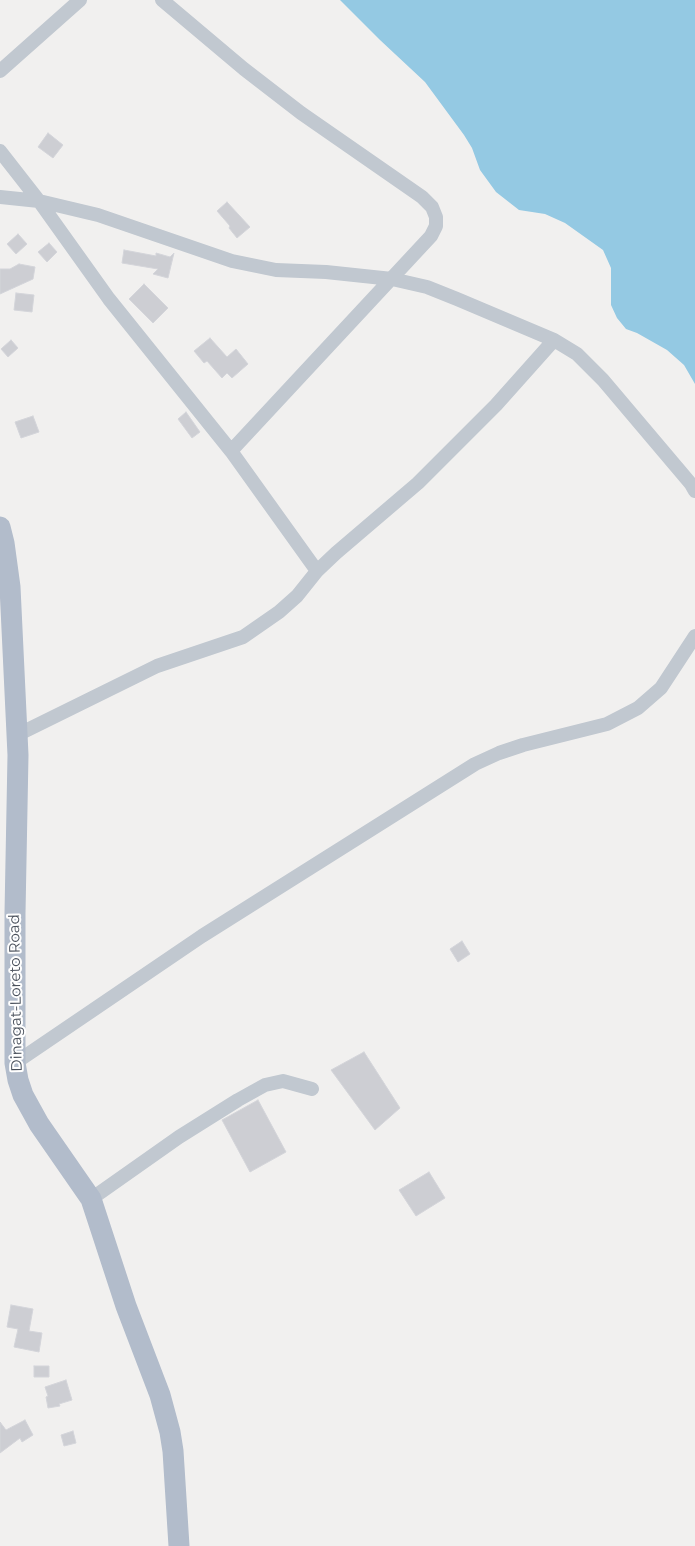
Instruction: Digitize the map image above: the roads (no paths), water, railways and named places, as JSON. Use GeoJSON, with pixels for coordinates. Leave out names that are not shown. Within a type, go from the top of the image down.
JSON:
{"type":"FeatureCollection","features":[{"type":"Feature","properties":{"kind":"main road","name":"Dinagat-Loreto Road"},"geometry":{"type":"LineString","coordinates":[[0,527],[10,587],[17,735],[8,981],[15,1064],[23,1095],[90,1199],[126,1306],[160,1395],[170,1432],[175,1470],[179,1546]]}},
{"type":"Feature","properties":{"kind":"street"},"geometry":{"type":"LineString","coordinates":[[0,71],[80,0]]}},
{"type":"Feature","properties":{"kind":"street"},"geometry":{"type":"LineString","coordinates":[[162,0],[244,69],[301,113],[422,197],[432,207],[436,217],[436,226],[431,236],[231,451]]}},
{"type":"Feature","properties":{"kind":"street"},"geometry":{"type":"LineString","coordinates":[[0,150],[109,299],[231,451],[317,571]]}},
{"type":"Feature","properties":{"kind":"street"},"geometry":{"type":"LineString","coordinates":[[0,197],[39,201],[98,215],[232,261],[276,270],[326,272],[392,279],[427,287],[554,340],[577,354],[603,380],[695,490]]}},
{"type":"Feature","properties":{"kind":"street"},"geometry":{"type":"LineString","coordinates":[[17,735],[157,666],[243,637],[279,612],[336,553],[418,483],[496,405],[554,340]]}},
{"type":"Feature","properties":{"kind":"street"},"geometry":{"type":"LineString","coordinates":[[15,1064],[202,936],[475,764],[523,745],[607,724],[638,708],[661,688],[695,636]]}},
{"type":"Feature","properties":{"kind":"street"},"geometry":{"type":"LineString","coordinates":[[90,1199],[179,1137],[265,1085],[283,1081],[312,1089]]}},
{"type":"Feature","properties":{"kind":"water"},"geometry":{"type":"Polygon","coordinates":[[[340,0],[695,0],[695,384],[684,365],[667,350],[626,329],[617,318],[611,305],[611,268],[603,250],[565,223],[545,214],[519,210],[496,192],[480,170],[472,148],[464,135],[425,82],[340,0]]]}}]}
